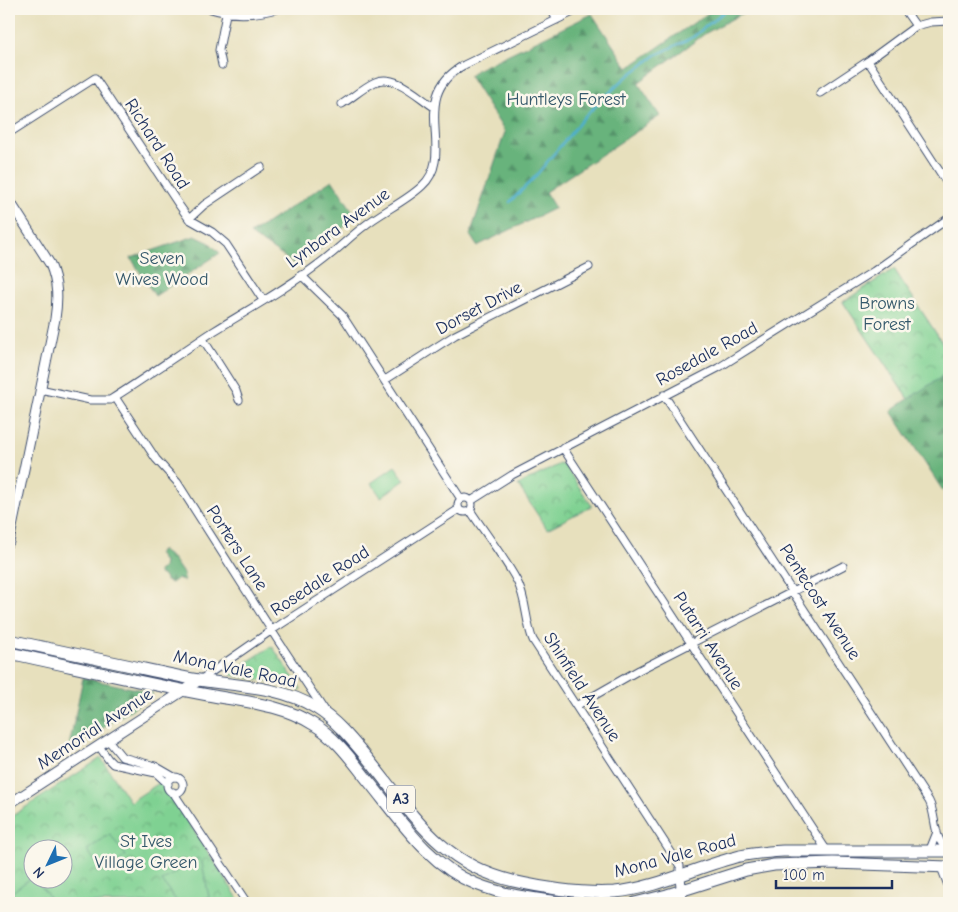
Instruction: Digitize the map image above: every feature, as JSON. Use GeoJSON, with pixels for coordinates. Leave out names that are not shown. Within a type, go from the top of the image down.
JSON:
{"type":"FeatureCollection","features":[{"type":"Feature","properties":{"kind":"highway","name":"Mona Vale Road"},"geometry":{"type":"LineString","coordinates":[[9,640],[200,680],[259,689],[284,695],[315,708],[330,718],[350,737],[432,837],[451,854],[483,872],[532,884],[602,892],[628,890],[680,876],[739,856],[756,853],[942,851]]}},
{"type":"Feature","properties":{"kind":"highway","name":"Mona Vale Road"},"geometry":{"type":"LineString","coordinates":[[9,654],[279,708],[309,721],[322,729],[342,747],[419,842],[445,866],[463,878],[485,887],[517,896],[568,903]]}},
{"type":"Feature","properties":{"kind":"highway","name":"Mona Vale Road"},"geometry":{"type":"LineString","coordinates":[[644,903],[746,870],[774,865],[833,863],[946,867]]}},
{"type":"Feature","properties":{"kind":"street"},"geometry":{"type":"LineString","coordinates":[[211,9],[226,14],[251,14],[277,9]]}},
{"type":"Feature","properties":{"kind":"street"},"geometry":{"type":"LineString","coordinates":[[551,9],[557,20]]}},
{"type":"Feature","properties":{"kind":"street","name":"Lynbara Avenue"},"geometry":{"type":"LineString","coordinates":[[40,389],[97,401],[115,397],[325,259],[364,226],[419,189],[426,182],[437,157],[433,119],[434,108],[443,85],[456,71],[579,9]]}},
{"type":"Feature","properties":{"kind":"street"},"geometry":{"type":"LineString","coordinates":[[904,9],[916,26]]}},
{"type":"Feature","properties":{"kind":"street"},"geometry":{"type":"LineString","coordinates":[[222,64],[219,50],[226,14]]}},
{"type":"Feature","properties":{"kind":"street"},"geometry":{"type":"LineString","coordinates":[[820,93],[916,26],[931,22],[949,21]]}},
{"type":"Feature","properties":{"kind":"street"},"geometry":{"type":"LineString","coordinates":[[868,61],[949,186]]}},
{"type":"Feature","properties":{"kind":"street","name":"Richard Road"},"geometry":{"type":"LineString","coordinates":[[9,133],[94,78],[189,219],[212,232],[226,244],[263,300]]}},
{"type":"Feature","properties":{"kind":"street"},"geometry":{"type":"LineString","coordinates":[[342,104],[375,82],[383,80],[399,84],[434,108]]}},
{"type":"Feature","properties":{"kind":"street"},"geometry":{"type":"LineString","coordinates":[[189,219],[204,206],[261,167]]}},
{"type":"Feature","properties":{"kind":"street"},"geometry":{"type":"LineString","coordinates":[[9,200],[50,264],[58,294],[55,319],[9,542]]}},
{"type":"Feature","properties":{"kind":"street","name":"Rosedale Road"},"geometry":{"type":"LineString","coordinates":[[471,501],[512,475],[718,368],[874,270],[949,218]]}},
{"type":"Feature","properties":{"kind":"street","name":"Dorset Drive"},"geometry":{"type":"LineString","coordinates":[[385,380],[455,335],[589,267]]}},
{"type":"Feature","properties":{"kind":"street"},"geometry":{"type":"LineString","coordinates":[[301,275],[342,315],[461,499]]}},
{"type":"Feature","properties":{"kind":"street"},"geometry":{"type":"LineString","coordinates":[[203,338],[236,391],[239,400]]}},
{"type":"Feature","properties":{"kind":"street","name":"Pentecost Avenue"},"geometry":{"type":"LineString","coordinates":[[664,395],[929,801],[934,814],[937,832],[943,845],[942,851],[949,885]]}},
{"type":"Feature","properties":{"kind":"street","name":"Porters Lane"},"geometry":{"type":"LineString","coordinates":[[115,397],[156,459],[178,483],[330,718]]}},
{"type":"Feature","properties":{"kind":"street","name":"Putarri Avenue"},"geometry":{"type":"LineString","coordinates":[[563,448],[827,851]]}},
{"type":"Feature","properties":{"kind":"street"},"geometry":{"type":"LineString","coordinates":[[465,497],[471,501],[470,510],[463,512],[459,509],[458,502],[461,499],[465,497]]}},
{"type":"Feature","properties":{"kind":"street","name":"Rosedale Road"},"geometry":{"type":"LineString","coordinates":[[200,680],[272,630],[459,509]]}},
{"type":"Feature","properties":{"kind":"street","name":"Shinfield Avenue"},"geometry":{"type":"LineString","coordinates":[[470,510],[517,581],[524,599],[533,640],[680,866],[680,876]]}},
{"type":"Feature","properties":{"kind":"street"},"geometry":{"type":"LineString","coordinates":[[576,706],[639,670],[843,566]]}},
{"type":"Feature","properties":{"kind":"street","name":"Memorial Avenue"},"geometry":{"type":"LineString","coordinates":[[9,804],[200,680]]}},
{"type":"Feature","properties":{"kind":"street"},"geometry":{"type":"LineString","coordinates":[[108,740],[122,757],[155,766],[174,777],[180,778],[183,782],[183,787],[176,792]]}},
{"type":"Feature","properties":{"kind":"street"},"geometry":{"type":"LineString","coordinates":[[99,746],[113,764],[156,773],[168,784],[169,789],[176,792],[246,903]]}},
{"type":"Feature","properties":{"kind":"street"},"geometry":{"type":"LineString","coordinates":[[168,784],[170,779],[174,777]]}},
{"type":"Feature","properties":{"kind":"street"},"geometry":{"type":"LineString","coordinates":[[937,832],[942,851]]}},
{"type":"Feature","properties":{"kind":"street"},"geometry":{"type":"LineString","coordinates":[[680,876],[682,900],[680,903]]}},
{"type":"Feature","properties":{"kind":"green space","name":"Huntleys Forest"},"geometry":{"type":"Polygon","coordinates":[[[714,9],[750,9],[706,33],[638,83],[660,116],[545,192],[555,208],[477,246],[470,235],[505,132],[469,76],[476,70],[592,14],[628,68],[714,9]]]}},
{"type":"Feature","properties":{"kind":"green space"},"geometry":{"type":"Polygon","coordinates":[[[332,180],[356,216],[320,249],[296,265],[250,234],[332,180]]]}},
{"type":"Feature","properties":{"kind":"green space","name":"Seven Wives Wood"},"geometry":{"type":"Polygon","coordinates":[[[195,236],[210,243],[220,253],[155,296],[131,258],[195,236]]]}},
{"type":"Feature","properties":{"kind":"green space","name":"Browns Forest"},"geometry":{"type":"Polygon","coordinates":[[[894,269],[949,353],[949,500],[891,411],[908,399],[843,302],[894,269]]]}},
{"type":"Feature","properties":{"kind":"green space","name":"Browns Forest"},"geometry":{"type":"Polygon","coordinates":[[[894,269],[949,353],[949,372],[908,399],[843,302],[894,269]]]}},
{"type":"Feature","properties":{"kind":"green space"},"geometry":{"type":"Polygon","coordinates":[[[560,464],[565,466],[592,506],[547,529],[518,485],[560,464]]]}},
{"type":"Feature","properties":{"kind":"green space"},"geometry":{"type":"Polygon","coordinates":[[[395,466],[405,480],[381,497],[371,483],[395,466]]]}},
{"type":"Feature","properties":{"kind":"green space"},"geometry":{"type":"Polygon","coordinates":[[[161,550],[173,559],[184,575],[185,580],[183,581],[178,578],[172,583],[166,581],[166,578],[160,575],[158,571],[163,568],[164,562],[158,554],[161,550]]]}},
{"type":"Feature","properties":{"kind":"green space"},"geometry":{"type":"Polygon","coordinates":[[[272,646],[301,689],[231,675],[230,673],[272,646]]]}},
{"type":"Feature","properties":{"kind":"green space"},"geometry":{"type":"Polygon","coordinates":[[[83,678],[152,692],[152,696],[68,751],[83,678]]]}},
{"type":"Feature","properties":{"kind":"green space","name":"St Ives Village Green"},"geometry":{"type":"Polygon","coordinates":[[[101,758],[130,802],[162,781],[241,903],[9,903],[9,818],[101,758]]]}},
{"type":"Feature","properties":{"kind":"green space"},"geometry":{"type":"Polygon","coordinates":[[[110,834],[126,856],[103,872],[87,850],[110,834]]]}},
{"type":"Feature","properties":{"kind":"green space"},"geometry":{"type":"Polygon","coordinates":[[[198,858],[202,863],[209,897],[186,903],[178,903],[162,881],[198,858]]]}},
{"type":"Feature","properties":{"kind":"green space"},"geometry":{"type":"Polygon","coordinates":[[[22,885],[22,890],[44,890],[50,898],[43,903],[19,903],[11,893],[22,885]]]}},
{"type":"Feature","properties":{"kind":"waterway"},"geometry":{"type":"LineString","coordinates":[[510,202],[534,178],[585,116],[624,79],[656,55],[693,37],[727,9]]}}]}
